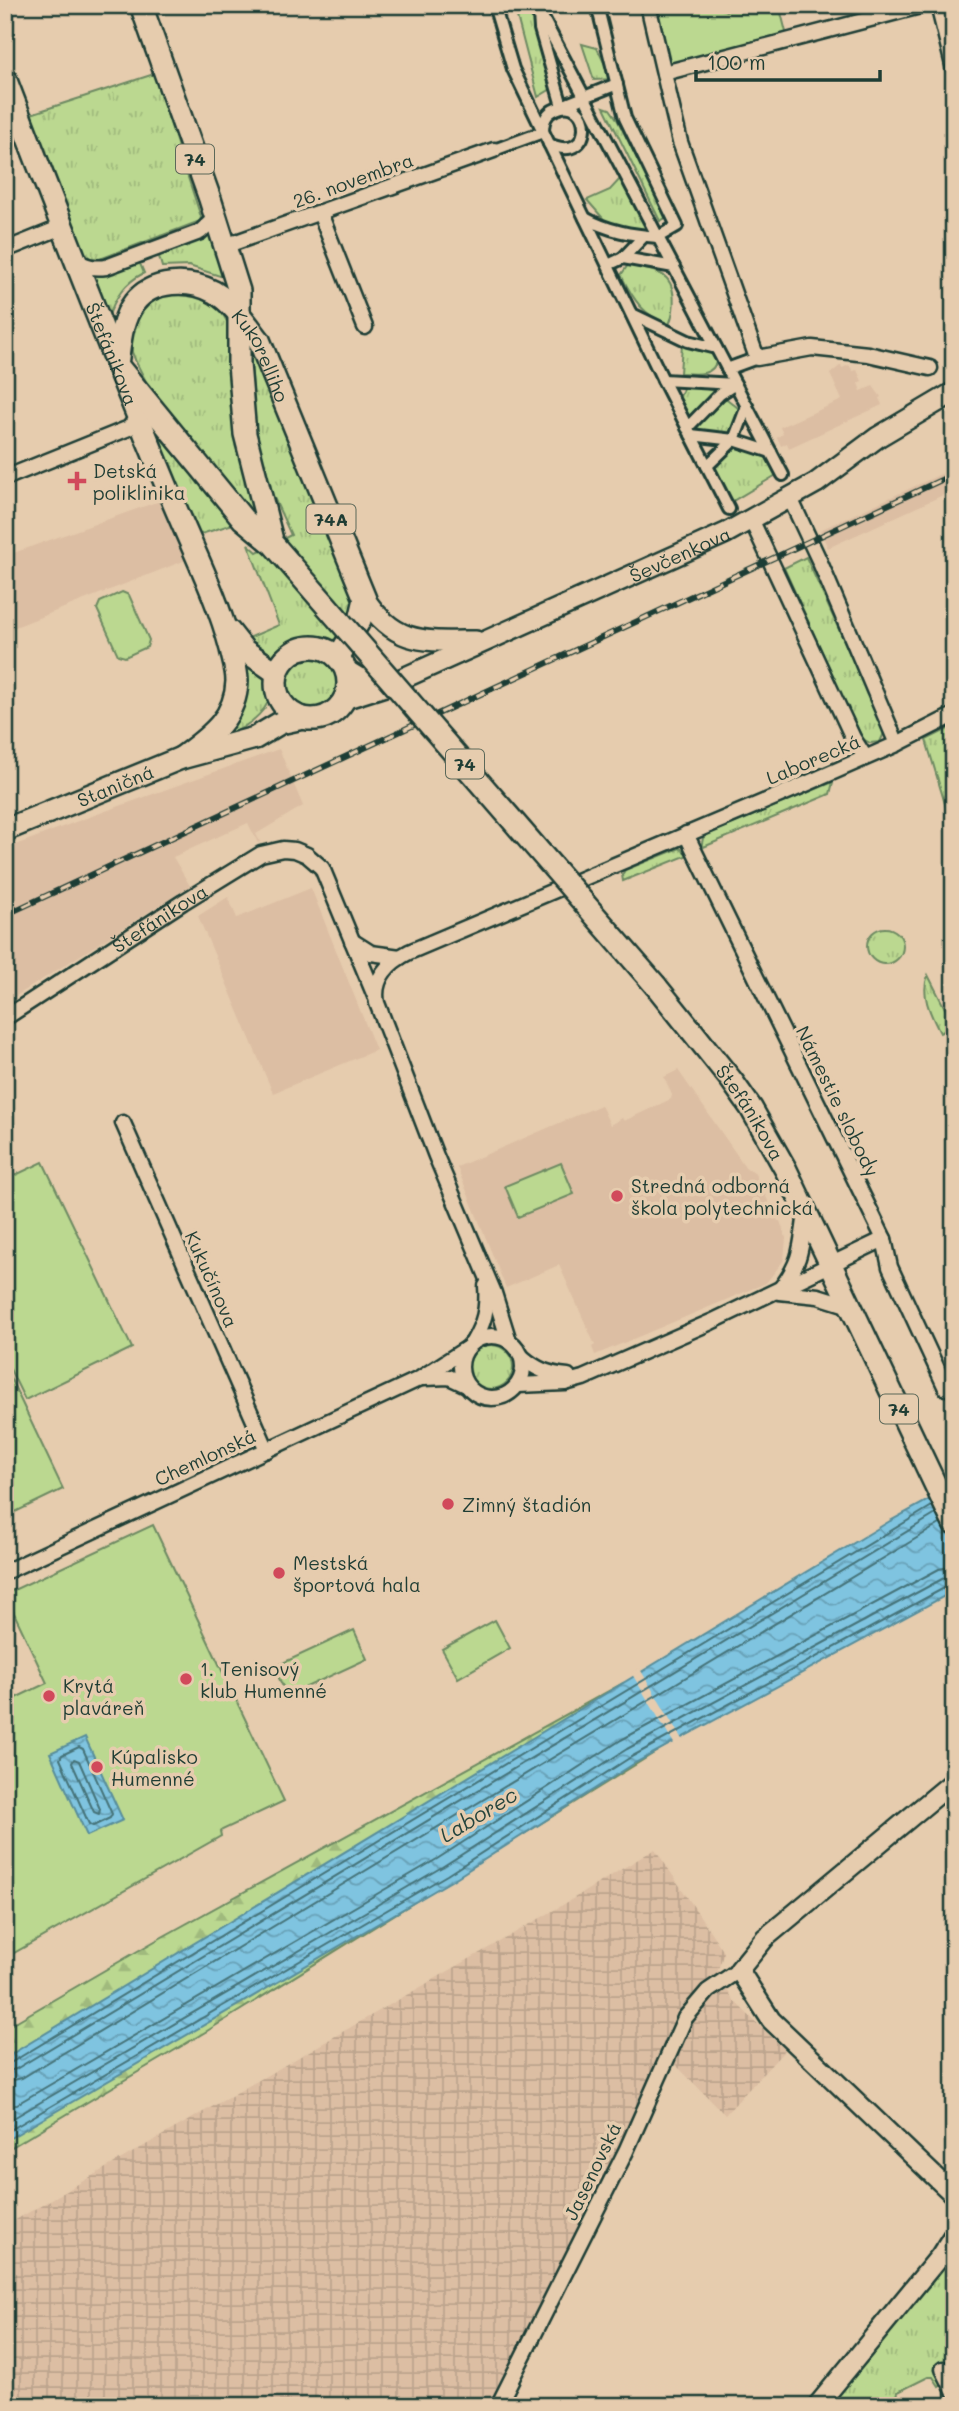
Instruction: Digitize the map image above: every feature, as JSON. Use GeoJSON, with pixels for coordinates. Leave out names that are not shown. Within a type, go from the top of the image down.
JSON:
{"type":"FeatureCollection","features":[{"type":"Feature","properties":{"kind":"main road","name":"Kukorelliho"},"geometry":{"type":"LineString","coordinates":[[141,5],[216,217],[239,292],[240,315],[259,340],[365,599]]}},
{"type":"Feature","properties":{"kind":"main road","name":"Štefánikova"},"geometry":{"type":"LineString","coordinates":[[5,78],[137,417],[226,626]]}},
{"type":"Feature","properties":{"kind":"main road"},"geometry":{"type":"LineString","coordinates":[[117,365],[122,332],[133,304],[156,287],[169,284],[199,286],[214,292],[240,315]]}},
{"type":"Feature","properties":{"kind":"main road","name":"74"},"geometry":{"type":"LineString","coordinates":[[240,315],[241,406],[245,434],[273,544]]}},
{"type":"Feature","properties":{"kind":"main road","name":"74"},"geometry":{"type":"LineString","coordinates":[[117,365],[243,519],[273,544]]}},
{"type":"Feature","properties":{"kind":"main road","name":"Ševčenkova"},"geometry":{"type":"LineString","coordinates":[[344,699],[388,685],[481,641],[675,557],[751,519],[816,483],[878,437],[954,392]]}},
{"type":"Feature","properties":{"kind":"main road","name":"Štefánikova"},"geometry":{"type":"LineString","coordinates":[[273,544],[656,986],[751,1108],[786,1170],[954,1524]]}},
{"type":"Feature","properties":{"kind":"main road"},"geometry":{"type":"LineString","coordinates":[[365,599],[379,620],[398,632],[424,641],[481,641]]}},
{"type":"Feature","properties":{"kind":"main road"},"geometry":{"type":"LineString","coordinates":[[365,599],[360,620],[342,664],[348,685],[344,699],[334,712],[325,717],[303,718],[289,711],[279,699],[277,673],[285,659],[303,648],[325,650],[342,664],[359,678],[388,685]]}},
{"type":"Feature","properties":{"kind":"main road"},"geometry":{"type":"LineString","coordinates":[[226,626],[244,650],[277,673]]}},
{"type":"Feature","properties":{"kind":"main road"},"geometry":{"type":"LineString","coordinates":[[181,758],[214,733],[230,714],[234,704],[237,678],[226,626]]}},
{"type":"Feature","properties":{"kind":"main road"},"geometry":{"type":"LineString","coordinates":[[226,747],[256,725],[279,699]]}},
{"type":"Feature","properties":{"kind":"main road","name":"Staničná"},"geometry":{"type":"LineString","coordinates":[[5,830],[181,758],[255,738],[280,723],[303,718]]}},
{"type":"Feature","properties":{"kind":"street"},"geometry":{"type":"LineString","coordinates":[[494,5],[513,69],[663,380],[729,509]]}},
{"type":"Feature","properties":{"kind":"street"},"geometry":{"type":"LineString","coordinates":[[585,218],[627,234],[644,236],[658,237],[677,226],[625,118],[597,5]]}},
{"type":"Feature","properties":{"kind":"street"},"geometry":{"type":"LineString","coordinates":[[648,5],[680,142],[757,358]]}},
{"type":"Feature","properties":{"kind":"street"},"geometry":{"type":"LineString","coordinates":[[664,73],[924,5]]}},
{"type":"Feature","properties":{"kind":"street"},"geometry":{"type":"LineString","coordinates":[[938,5],[954,69]]}},
{"type":"Feature","properties":{"kind":"street"},"geometry":{"type":"LineString","coordinates":[[538,8],[540,29],[562,106]]}},
{"type":"Feature","properties":{"kind":"street"},"geometry":{"type":"LineString","coordinates":[[538,8],[783,475]]}},
{"type":"Feature","properties":{"kind":"street"},"geometry":{"type":"LineString","coordinates":[[543,132],[546,116],[552,110],[617,84]]}},
{"type":"Feature","properties":{"kind":"street"},"geometry":{"type":"LineString","coordinates":[[562,106],[573,108],[581,115],[585,125],[578,144]]}},
{"type":"Feature","properties":{"kind":"street"},"geometry":{"type":"LineString","coordinates":[[494,150],[543,132]]}},
{"type":"Feature","properties":{"kind":"street"},"geometry":{"type":"LineString","coordinates":[[549,144],[557,148],[569,148],[603,132]]}},
{"type":"Feature","properties":{"kind":"street","name":"26. novembra"},"geometry":{"type":"LineString","coordinates":[[225,246],[494,150]]}},
{"type":"Feature","properties":{"kind":"street"},"geometry":{"type":"LineString","coordinates":[[320,213],[365,327]]}},
{"type":"Feature","properties":{"kind":"street"},"geometry":{"type":"LineString","coordinates":[[75,260],[86,267],[106,267],[200,232],[216,217]]}},
{"type":"Feature","properties":{"kind":"street"},"geometry":{"type":"LineString","coordinates":[[5,250],[62,228]]}},
{"type":"Feature","properties":{"kind":"street"},"geometry":{"type":"LineString","coordinates":[[608,265],[623,258],[644,236]]}},
{"type":"Feature","properties":{"kind":"street"},"geometry":{"type":"LineString","coordinates":[[623,258],[674,267]]}},
{"type":"Feature","properties":{"kind":"street"},"geometry":{"type":"LineString","coordinates":[[631,314],[688,341],[716,348]]}},
{"type":"Feature","properties":{"kind":"street"},"geometry":{"type":"LineString","coordinates":[[727,369],[757,358],[812,348],[900,360],[930,368]]}},
{"type":"Feature","properties":{"kind":"street"},"geometry":{"type":"LineString","coordinates":[[663,380],[735,384]]}},
{"type":"Feature","properties":{"kind":"street"},"geometry":{"type":"LineString","coordinates":[[689,432],[720,394],[735,384]]}},
{"type":"Feature","properties":{"kind":"street"},"geometry":{"type":"LineString","coordinates":[[707,466],[734,440],[747,406]]}},
{"type":"Feature","properties":{"kind":"street"},"geometry":{"type":"LineString","coordinates":[[5,478],[130,428],[137,417]]}},
{"type":"Feature","properties":{"kind":"street"},"geometry":{"type":"LineString","coordinates":[[689,432],[734,440],[771,452]]}},
{"type":"Feature","properties":{"kind":"street"},"geometry":{"type":"LineString","coordinates":[[790,498],[897,744]]}},
{"type":"Feature","properties":{"kind":"street"},"geometry":{"type":"LineString","coordinates":[[751,519],[853,738],[866,757]]}},
{"type":"Feature","properties":{"kind":"street","name":"Laborecká"},"geometry":{"type":"LineString","coordinates":[[686,834],[897,744],[954,715]]}},
{"type":"Feature","properties":{"kind":"street"},"geometry":{"type":"LineString","coordinates":[[375,996],[382,974],[400,957],[686,834]]}},
{"type":"Feature","properties":{"kind":"street","name":"Námestie slobody"},"geometry":{"type":"LineString","coordinates":[[686,834],[884,1239],[890,1267],[946,1388]]}},
{"type":"Feature","properties":{"kind":"street","name":"Štefánikova"},"geometry":{"type":"LineString","coordinates":[[5,1018],[261,854],[273,850],[295,850],[307,855],[322,868],[494,1293],[509,1341]]}},
{"type":"Feature","properties":{"kind":"street"},"geometry":{"type":"LineString","coordinates":[[352,941],[371,953],[400,957]]}},
{"type":"Feature","properties":{"kind":"street","name":"Kukučínova"},"geometry":{"type":"LineString","coordinates":[[123,1123],[267,1450]]}},
{"type":"Feature","properties":{"kind":"street"},"geometry":{"type":"LineString","coordinates":[[778,1292],[794,1271],[799,1258],[806,1213]]}},
{"type":"Feature","properties":{"kind":"street"},"geometry":{"type":"LineString","coordinates":[[583,1378],[546,1373],[535,1368],[509,1341],[491,1336],[470,1346],[461,1367],[466,1385],[474,1393],[493,1398],[503,1397],[518,1385],[565,1383],[583,1378],[778,1292],[884,1239]]}},
{"type":"Feature","properties":{"kind":"street","name":"Štefánikova"},"geometry":{"type":"LineString","coordinates":[[470,1346],[484,1323],[486,1278]]}},
{"type":"Feature","properties":{"kind":"street"},"geometry":{"type":"LineString","coordinates":[[778,1292],[818,1296],[850,1306]]}},
{"type":"Feature","properties":{"kind":"street","name":"Chemlonská"},"geometry":{"type":"LineString","coordinates":[[5,1572],[421,1378],[470,1346]]}},
{"type":"Feature","properties":{"kind":"street"},"geometry":{"type":"LineString","coordinates":[[518,1385],[523,1366],[522,1357]]}},
{"type":"Feature","properties":{"kind":"street","name":"Chemlonská"},"geometry":{"type":"LineString","coordinates":[[421,1378],[449,1377],[466,1385]]}},
{"type":"Feature","properties":{"kind":"street","name":"Jasenovská"},"geometry":{"type":"LineString","coordinates":[[498,2406],[626,2151],[685,2018],[708,1992],[739,1970],[765,1938],[953,1782]]}},
{"type":"Feature","properties":{"kind":"street"},"geometry":{"type":"LineString","coordinates":[[739,1970],[771,2020],[954,2195]]}},
{"type":"Feature","properties":{"kind":"street"},"geometry":{"type":"LineString","coordinates":[[817,2406],[940,2256],[954,2234]]}},
{"type":"Feature","properties":{"kind":"street"},"geometry":{"type":"LineString","coordinates":[[943,2369],[954,2391]]}},
{"type":"Feature","properties":{"kind":"shaded area"},"geometry":{"type":"Polygon","coordinates":[[[841,365],[842,368],[849,365],[853,371],[857,370],[862,381],[858,383],[861,391],[873,386],[881,397],[879,398],[882,405],[789,448],[787,443],[781,446],[777,437],[783,434],[780,427],[842,400],[830,374],[841,365]]]}},
{"type":"Feature","properties":{"kind":"shaded area"},"geometry":{"type":"Polygon","coordinates":[[[954,468],[954,490],[828,548],[820,530],[954,468]]]}},
{"type":"Feature","properties":{"kind":"shaded area"},"geometry":{"type":"Polygon","coordinates":[[[162,500],[186,560],[5,631],[5,556],[162,500]]]}},
{"type":"Feature","properties":{"kind":"shaded area"},"geometry":{"type":"Polygon","coordinates":[[[279,749],[303,806],[256,834],[260,842],[258,843],[248,823],[173,857],[190,886],[5,1003],[5,849],[279,749]]]}},
{"type":"Feature","properties":{"kind":"shaded area"},"geometry":{"type":"Polygon","coordinates":[[[311,888],[376,1050],[273,1093],[198,916],[228,897],[237,918],[311,888]]]}},
{"type":"Feature","properties":{"kind":"shaded area","name":"Stredná odborná škola polytechnická"},"geometry":{"type":"Polygon","coordinates":[[[678,1070],[746,1168],[754,1172],[786,1238],[784,1260],[766,1283],[595,1355],[592,1347],[595,1345],[559,1265],[506,1288],[457,1167],[601,1105],[610,1125],[622,1118],[624,1121],[671,1099],[672,1095],[664,1077],[678,1070]]]}},
{"type":"Feature","properties":{"kind":"shaded area"},"geometry":{"type":"Polygon","coordinates":[[[655,1849],[724,1952],[718,1970],[733,2000],[785,2050],[725,2115],[672,2061],[622,2173],[622,2180],[505,2406],[5,2406],[5,2226],[551,1912],[655,1849]]]}},
{"type":"Feature","properties":{"kind":"green space"},"geometry":{"type":"Polygon","coordinates":[[[514,5],[528,5],[551,89],[538,97],[514,5]]]}},
{"type":"Feature","properties":{"kind":"green space"},"geometry":{"type":"Polygon","coordinates":[[[648,5],[712,5],[726,11],[739,5],[779,5],[788,40],[664,73],[648,5]]]}},
{"type":"Feature","properties":{"kind":"green space"},"geometry":{"type":"Polygon","coordinates":[[[582,44],[597,48],[612,79],[594,80],[582,44]]]}},
{"type":"Feature","properties":{"kind":"green space"},"geometry":{"type":"Polygon","coordinates":[[[154,74],[201,217],[200,221],[100,259],[90,258],[84,253],[31,114],[154,74]]]}},
{"type":"Feature","properties":{"kind":"green space"},"geometry":{"type":"Polygon","coordinates":[[[604,107],[610,109],[617,119],[667,217],[660,221],[604,107]]]}},
{"type":"Feature","properties":{"kind":"green space"},"geometry":{"type":"Polygon","coordinates":[[[621,178],[650,233],[608,224],[587,200],[610,190],[621,178]]]}},
{"type":"Feature","properties":{"kind":"green space"},"geometry":{"type":"Polygon","coordinates":[[[212,230],[226,275],[223,277],[189,266],[162,267],[158,253],[212,230]]]}},
{"type":"Feature","properties":{"kind":"green space"},"geometry":{"type":"Polygon","coordinates":[[[138,259],[144,273],[131,281],[121,292],[108,318],[88,272],[138,259]]]}},
{"type":"Feature","properties":{"kind":"green space"},"geometry":{"type":"Polygon","coordinates":[[[628,265],[661,274],[666,278],[674,297],[669,325],[652,317],[635,300],[621,275],[628,265]]]}},
{"type":"Feature","properties":{"kind":"green space"},"geometry":{"type":"Polygon","coordinates":[[[171,292],[208,301],[221,312],[231,331],[239,447],[260,528],[156,401],[132,352],[137,313],[149,300],[171,292]]]}},
{"type":"Feature","properties":{"kind":"green space"},"geometry":{"type":"Polygon","coordinates":[[[682,344],[713,352],[717,359],[715,365],[708,372],[680,373],[682,344]]]}},
{"type":"Feature","properties":{"kind":"green space"},"geometry":{"type":"Polygon","coordinates":[[[254,348],[358,602],[335,649],[319,644],[303,645],[289,652],[277,664],[244,640],[279,625],[248,544],[257,552],[291,535],[269,487],[257,444],[250,349],[254,348]]]}},
{"type":"Feature","properties":{"kind":"green space"},"geometry":{"type":"Polygon","coordinates":[[[692,385],[718,392],[690,422],[678,400],[683,389],[692,385]]]}},
{"type":"Feature","properties":{"kind":"green space"},"geometry":{"type":"Polygon","coordinates":[[[722,395],[743,412],[734,428],[730,433],[721,436],[696,433],[693,427],[722,395]]]}},
{"type":"Feature","properties":{"kind":"green space"},"geometry":{"type":"Polygon","coordinates":[[[152,427],[233,524],[198,535],[152,427]]]}},
{"type":"Feature","properties":{"kind":"green space"},"geometry":{"type":"Polygon","coordinates":[[[740,444],[766,453],[778,474],[731,502],[712,465],[740,444]]]}},
{"type":"Feature","properties":{"kind":"green space"},"geometry":{"type":"Polygon","coordinates":[[[806,557],[885,731],[880,742],[870,743],[863,739],[784,568],[806,557]]]}},
{"type":"Feature","properties":{"kind":"green space"},"geometry":{"type":"Polygon","coordinates":[[[122,592],[129,595],[149,640],[147,647],[125,657],[118,655],[97,609],[100,602],[122,592]]]}},
{"type":"Feature","properties":{"kind":"green space"},"geometry":{"type":"Polygon","coordinates":[[[313,657],[324,659],[333,665],[339,674],[339,696],[333,705],[324,711],[313,713],[302,711],[293,705],[287,696],[285,685],[287,674],[293,665],[302,659],[313,657]]]}},
{"type":"Feature","properties":{"kind":"green space"},"geometry":{"type":"Polygon","coordinates":[[[247,664],[271,680],[272,690],[265,707],[251,722],[225,736],[223,731],[247,664]]]}},
{"type":"Feature","properties":{"kind":"green space"},"geometry":{"type":"Polygon","coordinates":[[[954,726],[954,834],[926,740],[954,726]]]}},
{"type":"Feature","properties":{"kind":"green space"},"geometry":{"type":"Polygon","coordinates":[[[833,782],[830,794],[701,848],[706,835],[833,782]]]}},
{"type":"Feature","properties":{"kind":"green space"},"geometry":{"type":"Polygon","coordinates":[[[680,848],[688,855],[623,881],[625,870],[680,848]]]}},
{"type":"Feature","properties":{"kind":"green space"},"geometry":{"type":"Polygon","coordinates":[[[885,928],[898,933],[903,946],[898,959],[885,964],[872,959],[867,946],[872,933],[885,928]]]}},
{"type":"Feature","properties":{"kind":"green space"},"geometry":{"type":"Polygon","coordinates":[[[928,975],[954,1026],[940,1033],[926,997],[928,975]]]}},
{"type":"Feature","properties":{"kind":"green space"},"geometry":{"type":"Polygon","coordinates":[[[43,1162],[132,1348],[25,1400],[5,1359],[5,1180],[43,1162]]]}},
{"type":"Feature","properties":{"kind":"green space"},"geometry":{"type":"Polygon","coordinates":[[[561,1163],[574,1194],[518,1217],[505,1186],[561,1163]]]}},
{"type":"Feature","properties":{"kind":"green space"},"geometry":{"type":"Polygon","coordinates":[[[491,1345],[500,1346],[507,1351],[512,1358],[512,1376],[507,1383],[500,1388],[491,1389],[482,1388],[475,1383],[470,1376],[469,1367],[470,1358],[475,1351],[482,1346],[491,1345]]]}},
{"type":"Feature","properties":{"kind":"green space"},"geometry":{"type":"Polygon","coordinates":[[[5,1367],[63,1489],[5,1517],[5,1367]]]}},
{"type":"Feature","properties":{"kind":"green space"},"geometry":{"type":"Polygon","coordinates":[[[153,1525],[284,1801],[220,1831],[221,1836],[5,1958],[5,1703],[47,1683],[5,1594],[153,1525]]]}},
{"type":"Feature","properties":{"kind":"green space"},"geometry":{"type":"Polygon","coordinates":[[[495,1620],[510,1648],[458,1678],[442,1649],[495,1620]]]}},
{"type":"Feature","properties":{"kind":"green space"},"geometry":{"type":"Polygon","coordinates":[[[354,1630],[367,1659],[287,1696],[274,1667],[354,1630]]]}},
{"type":"Feature","properties":{"kind":"green space"},"geometry":{"type":"Polygon","coordinates":[[[623,1683],[667,1745],[207,2031],[5,2151],[5,2028],[155,1941],[623,1683]]]}},
{"type":"Feature","properties":{"kind":"green space"},"geometry":{"type":"Polygon","coordinates":[[[954,2249],[954,2379],[943,2364],[936,2368],[943,2383],[939,2386],[933,2377],[928,2377],[898,2392],[895,2406],[827,2406],[954,2249]]]}},
{"type":"Feature","properties":{"kind":"water","name":"Laborec"},"geometry":{"type":"Polygon","coordinates":[[[954,1486],[954,1591],[635,1763],[451,1881],[5,2141],[5,2058],[890,1521],[954,1486]]]}},
{"type":"Feature","properties":{"kind":"water"},"geometry":{"type":"Polygon","coordinates":[[[85,1737],[123,1820],[87,1836],[50,1753],[85,1737]]]}},
{"type":"Feature","properties":{"kind":"pier"},"geometry":{"type":"Polygon","coordinates":[[[640,1669],[683,1741],[675,1745],[632,1674],[640,1669]]]}},
{"type":"Feature","properties":{"kind":"railway"},"geometry":{"type":"LineString","coordinates":[[5,915],[954,474]]}},
{"type":"Feature","properties":{"kind":"place","name":"Detská poliklinika"},"geometry":{"type":"Point","coordinates":[77,481]}},
{"type":"Feature","properties":{"kind":"place","name":"Stredná odborná škola polytechnická"},"geometry":{"type":"Point","coordinates":[617,1196]}},
{"type":"Feature","properties":{"kind":"place","name":"Zimný štadión"},"geometry":{"type":"Point","coordinates":[448,1504]}},
{"type":"Feature","properties":{"kind":"place","name":"Mestská športová hala"},"geometry":{"type":"Point","coordinates":[279,1573]}},
{"type":"Feature","properties":{"kind":"place","name":"1. Tenisový klub Humenné"},"geometry":{"type":"Point","coordinates":[186,1679]}},
{"type":"Feature","properties":{"kind":"place","name":"Krytá plaváreň"},"geometry":{"type":"Point","coordinates":[49,1696]}},
{"type":"Feature","properties":{"kind":"place","name":"Kúpalisko Humenné"},"geometry":{"type":"Point","coordinates":[97,1767]}}]}
